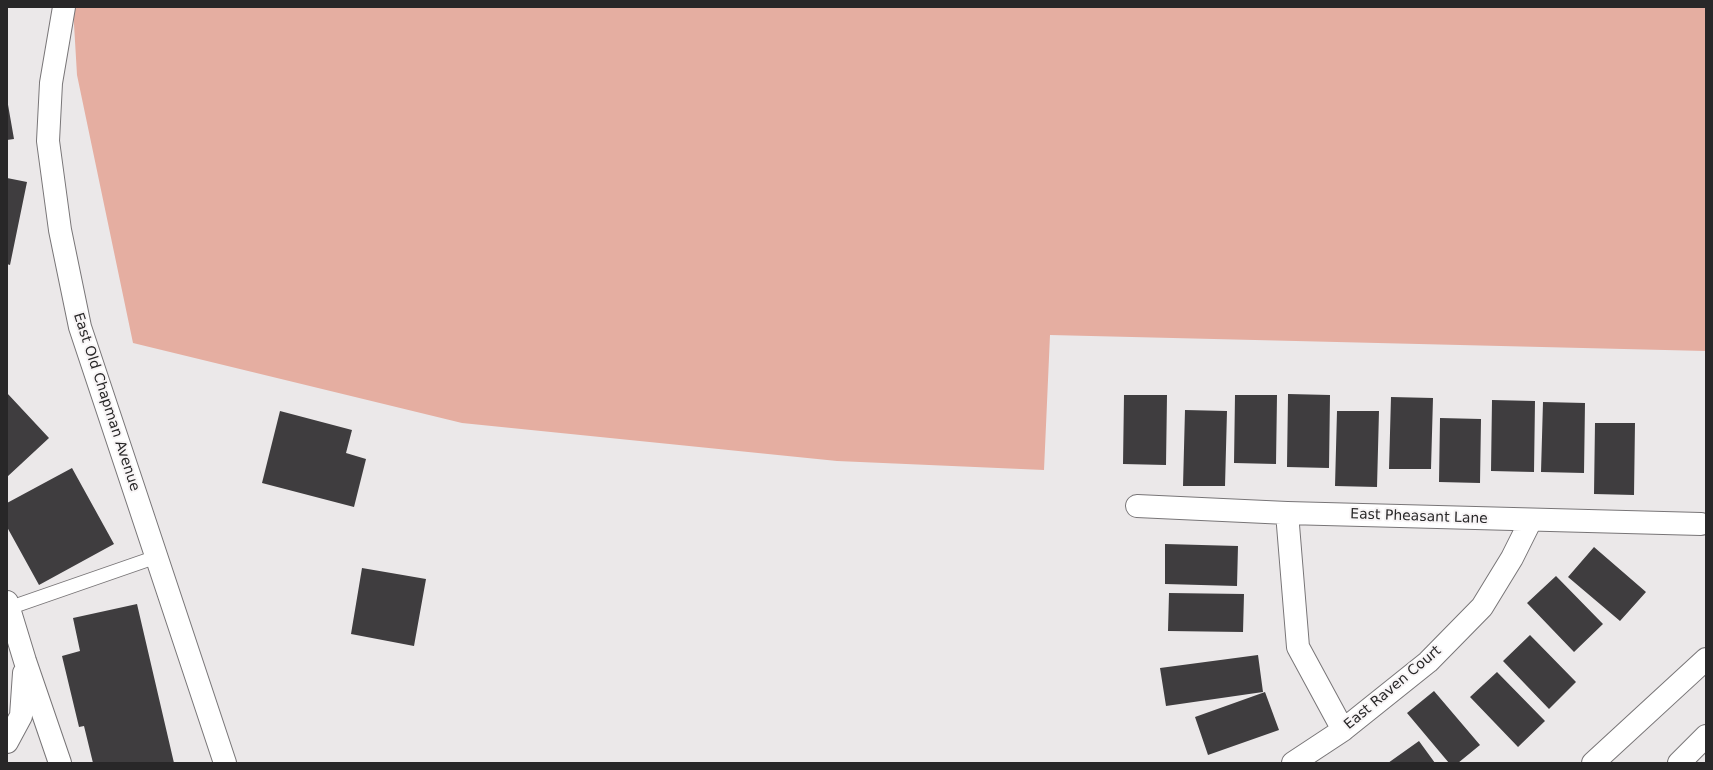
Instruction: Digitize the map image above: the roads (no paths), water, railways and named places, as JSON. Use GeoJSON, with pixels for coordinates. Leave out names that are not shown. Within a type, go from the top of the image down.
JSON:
{"type":"FeatureCollection","features":[{"type":"Feature","properties":{"kind":"street","name":"East Old Chapman Avenue"},"geometry":{"type":"LineString","coordinates":[[64,7],[51,83],[48,141],[60,230],[80,327],[225,763]]}},
{"type":"Feature","properties":{"kind":"street","name":"East Pheasant Lane"},"geometry":{"type":"LineString","coordinates":[[1137,506],[1287,513],[1702,524]]}},
{"type":"Feature","properties":{"kind":"street"},"geometry":{"type":"LineString","coordinates":[[1287,513],[1298,647],[1343,730]]}},
{"type":"Feature","properties":{"kind":"street","name":"East Raven Court"},"geometry":{"type":"LineString","coordinates":[[1293,763],[1343,730],[1428,662],[1482,606],[1512,558],[1532,520]]}},
{"type":"Feature","properties":{"kind":"street"},"geometry":{"type":"LineString","coordinates":[[8,605],[25,661],[60,763]]}},
{"type":"Feature","properties":{"kind":"street"},"geometry":{"type":"LineString","coordinates":[[1593,763],[1706,659]]}},
{"type":"Feature","properties":{"kind":"street"},"geometry":{"type":"LineString","coordinates":[[7,742],[21,716],[25,661]]}},
{"type":"Feature","properties":{"kind":"street"},"geometry":{"type":"LineString","coordinates":[[1679,763],[1706,736]]}},
{"type":"Feature","properties":{"kind":"lane"},"geometry":{"type":"LineString","coordinates":[[8,605],[156,557]]}}]}
